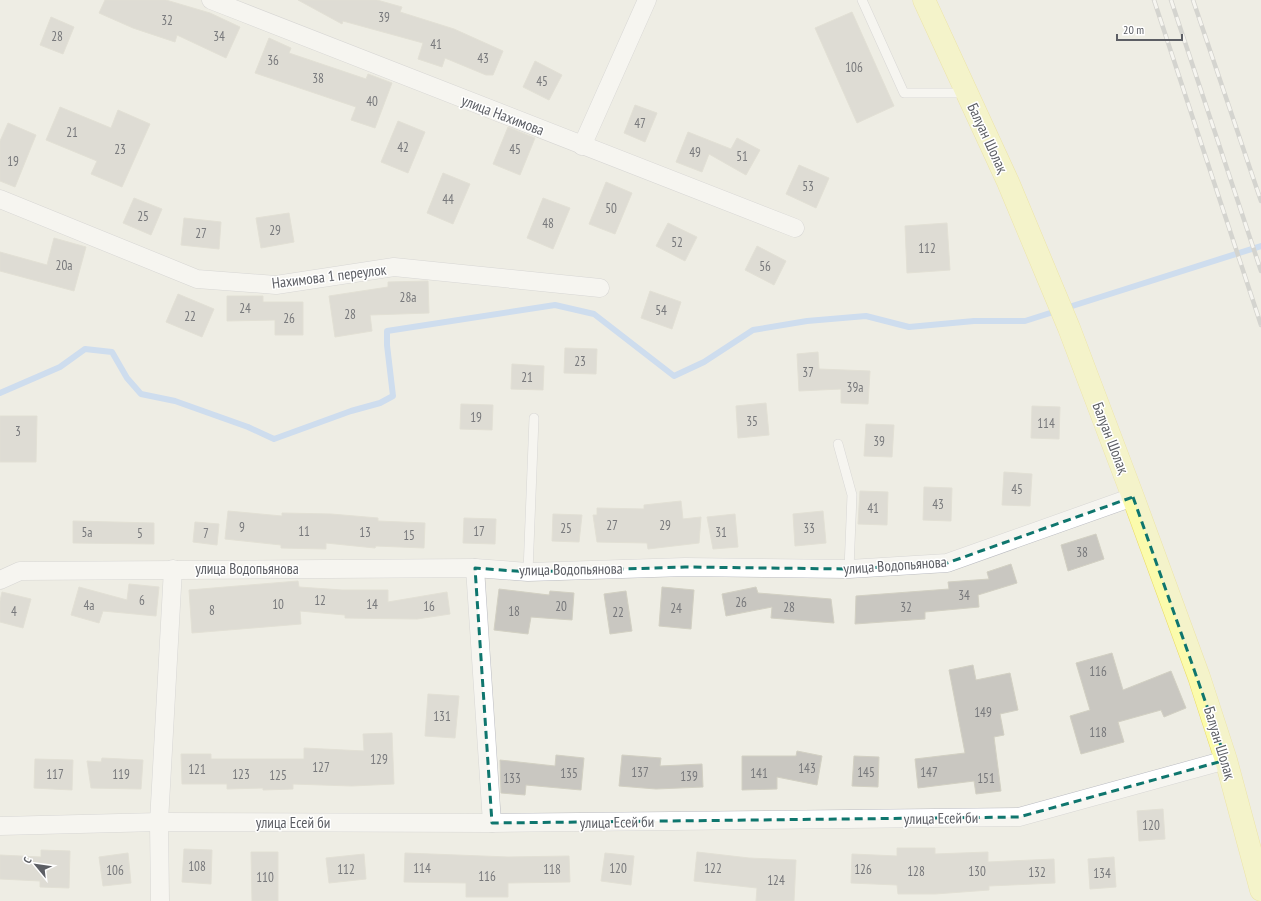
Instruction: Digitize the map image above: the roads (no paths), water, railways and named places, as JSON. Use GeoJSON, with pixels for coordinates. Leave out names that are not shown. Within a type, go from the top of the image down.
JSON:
{"type":"FeatureCollection","features":[{"type":"Feature","properties":{"kind":"main road","name":"Балуан Шолақ"},"geometry":{"type":"LineString","coordinates":[[924,0],[1008,182],[1066,320],[1199,677],[1226,760],[1261,890]]}},
{"type":"Feature","properties":{"kind":"street","name":"улица Нахимова"},"geometry":{"type":"LineString","coordinates":[[211,0],[795,228]]}},
{"type":"Feature","properties":{"kind":"street"},"geometry":{"type":"LineString","coordinates":[[582,146],[647,0]]}},
{"type":"Feature","properties":{"kind":"street","name":"Нахимова 1 переулок"},"geometry":{"type":"LineString","coordinates":[[0,199],[197,279],[276,285],[394,267],[600,288]]}},
{"type":"Feature","properties":{"kind":"street","name":"улица Водопьянова"},"geometry":{"type":"LineString","coordinates":[[0,580],[20,572],[173,569],[475,568],[528,572],[685,567],[849,569],[947,563],[1133,497]]}},
{"type":"Feature","properties":{"kind":"street"},"geometry":{"type":"LineString","coordinates":[[475,568],[492,823]]}},
{"type":"Feature","properties":{"kind":"street"},"geometry":{"type":"LineString","coordinates":[[160,901],[159,822],[173,569]]}},
{"type":"Feature","properties":{"kind":"street","name":"улица Есей би"},"geometry":{"type":"LineString","coordinates":[[0,826],[159,822],[492,823],[1019,817],[1226,760]]}},
{"type":"Feature","properties":{"kind":"lane"},"geometry":{"type":"LineString","coordinates":[[862,0],[904,93],[967,92]]}},
{"type":"Feature","properties":{"kind":"lane"},"geometry":{"type":"LineString","coordinates":[[528,572],[534,418]]}},
{"type":"Feature","properties":{"kind":"lane"},"geometry":{"type":"LineString","coordinates":[[838,444],[852,495],[849,569]]}},
{"type":"Feature","properties":{"kind":"waterway"},"geometry":{"type":"LineString","coordinates":[[0,393],[60,367],[85,349],[112,352],[127,378],[141,394],[175,401],[248,427],[274,439],[351,411],[380,403],[393,396],[387,345],[387,331],[555,305],[594,314],[674,376],[704,362],[753,330],[807,321],[866,316],[909,327],[974,321],[1025,321],[1261,246]]}},
{"type":"Feature","properties":{"kind":"railway"},"geometry":{"type":"LineString","coordinates":[[1154,0],[1261,325]]}},
{"type":"Feature","properties":{"kind":"railway"},"geometry":{"type":"LineString","coordinates":[[1171,0],[1261,271]]}},
{"type":"Feature","properties":{"kind":"railway"},"geometry":{"type":"LineString","coordinates":[[1193,0],[1261,201]]}}]}
